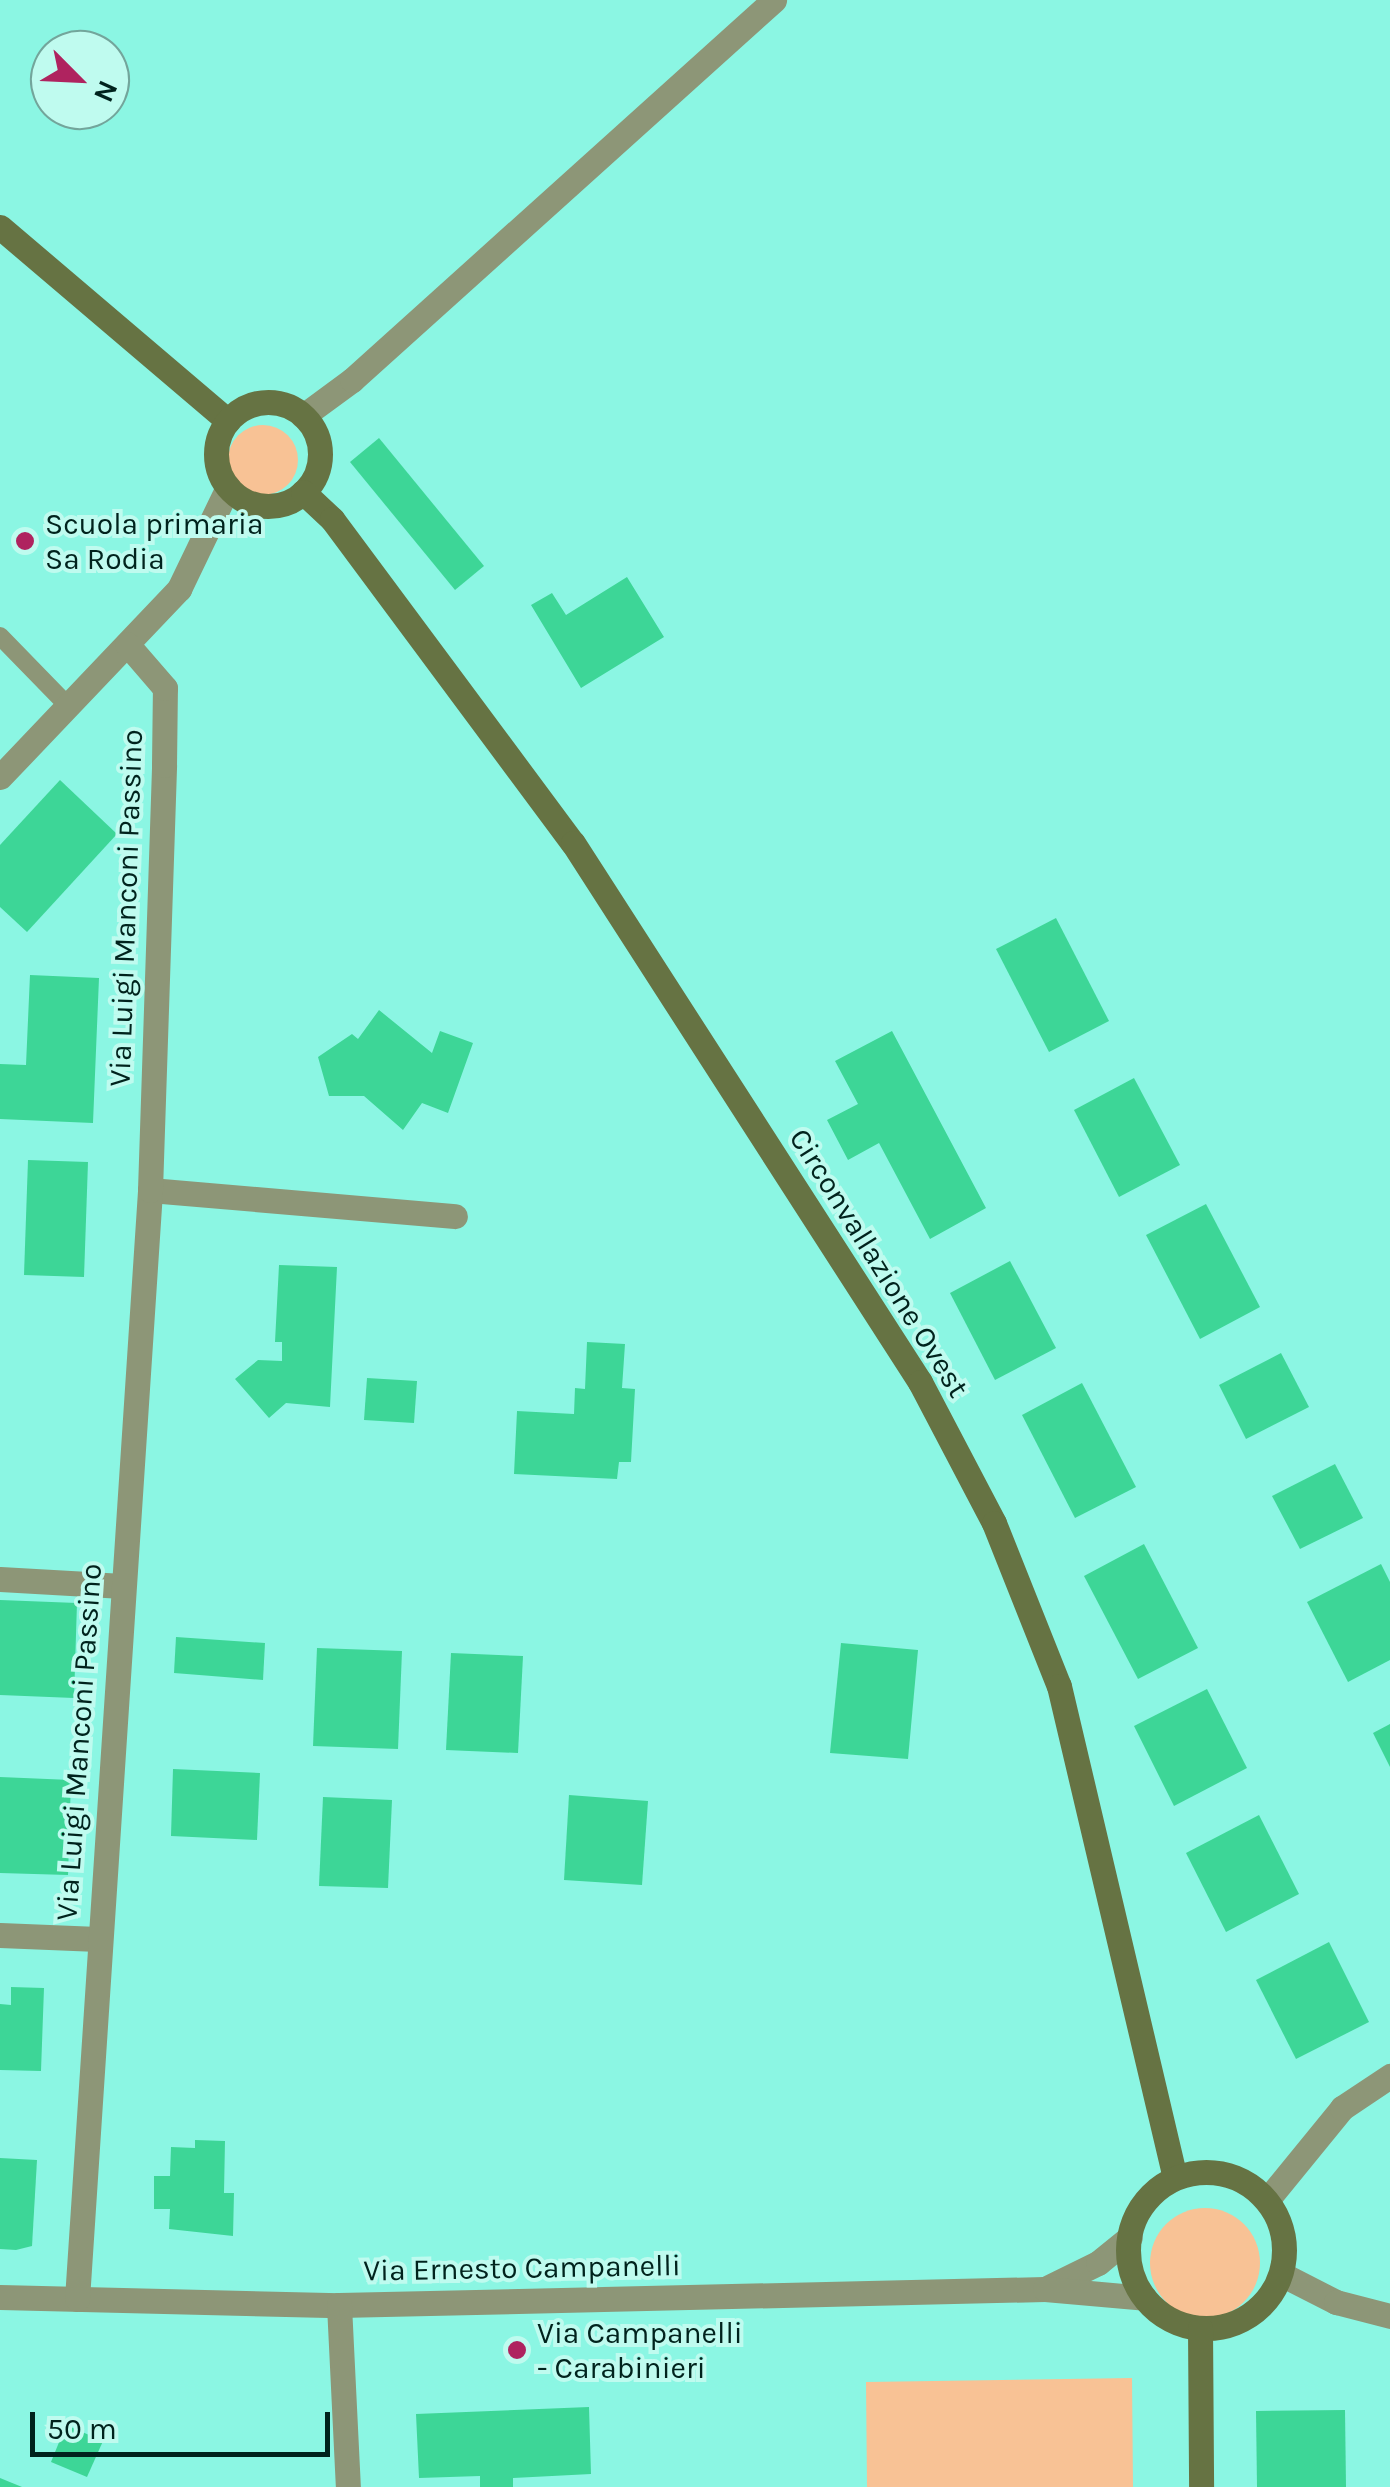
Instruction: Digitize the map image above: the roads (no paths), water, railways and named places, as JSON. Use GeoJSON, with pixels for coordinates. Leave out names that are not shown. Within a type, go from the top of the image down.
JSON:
{"type":"FeatureCollection","features":[{"type":"Feature","properties":{"kind":"street"},"geometry":{"type":"LineString","coordinates":[[304,416],[774,0]]}},
{"type":"Feature","properties":{"kind":"street"},"geometry":{"type":"LineString","coordinates":[[0,226],[228,420]]}},
{"type":"Feature","properties":{"kind":"street"},"geometry":{"type":"LineString","coordinates":[[270,402],[304,416],[320,448],[316,472],[303,492],[270,506],[246,501],[228,487],[216,454],[228,420],[247,406],[270,402]]}},
{"type":"Feature","properties":{"kind":"street"},"geometry":{"type":"LineString","coordinates":[[0,777],[179,589],[228,487]]}},
{"type":"Feature","properties":{"kind":"street","name":"Circonvallazione Ovest"},"geometry":{"type":"LineString","coordinates":[[303,492],[332,519],[573,844],[920,1382],[994,1523],[1060,1686],[1174,2178]]}},
{"type":"Feature","properties":{"kind":"street","name":"Via Luigi Manconi Passino"},"geometry":{"type":"LineString","coordinates":[[76,2299],[150,1190],[166,688],[127,644]]}},
{"type":"Feature","properties":{"kind":"street"},"geometry":{"type":"LineString","coordinates":[[150,1190],[456,1216]]}},
{"type":"Feature","properties":{"kind":"street"},"geometry":{"type":"LineString","coordinates":[[0,1579],[123,1586]]}},
{"type":"Feature","properties":{"kind":"street"},"geometry":{"type":"LineString","coordinates":[[0,1935],[98,1939]]}},
{"type":"Feature","properties":{"kind":"street"},"geometry":{"type":"LineString","coordinates":[[1267,2200],[1342,2108],[1390,2076]]}},
{"type":"Feature","properties":{"kind":"street"},"geometry":{"type":"LineString","coordinates":[[1174,2178],[1224,2174],[1267,2200],[1283,2235],[1281,2274],[1250,2315],[1200,2328],[1201,2487]]}},
{"type":"Feature","properties":{"kind":"street","name":"Via Ernesto Campanelli"},"geometry":{"type":"LineString","coordinates":[[1044,2289],[1098,2262],[1130,2236],[1144,2202],[1174,2178]]}},
{"type":"Feature","properties":{"kind":"street"},"geometry":{"type":"LineString","coordinates":[[1130,2236],[1132,2275],[1145,2298]]}},
{"type":"Feature","properties":{"kind":"street"},"geometry":{"type":"LineString","coordinates":[[1281,2274],[1336,2302],[1390,2316]]}},
{"type":"Feature","properties":{"kind":"street","name":"Via Ernesto Campanelli"},"geometry":{"type":"LineString","coordinates":[[0,2297],[340,2305],[1044,2289],[1145,2298],[1164,2316],[1200,2328]]}},
{"type":"Feature","properties":{"kind":"street"},"geometry":{"type":"LineString","coordinates":[[340,2305],[348,2487]]}},
{"type":"Feature","properties":{"kind":"lane"},"geometry":{"type":"LineString","coordinates":[[0,636],[68,706]]}},
{"type":"Feature","properties":{"kind":"place","name":"Scuola primaria Sa Rodia"},"geometry":{"type":"Point","coordinates":[25,541]}},
{"type":"Feature","properties":{"kind":"place","name":"Via Campanelli - Carabinieri"},"geometry":{"type":"Point","coordinates":[517,2350]}}]}
